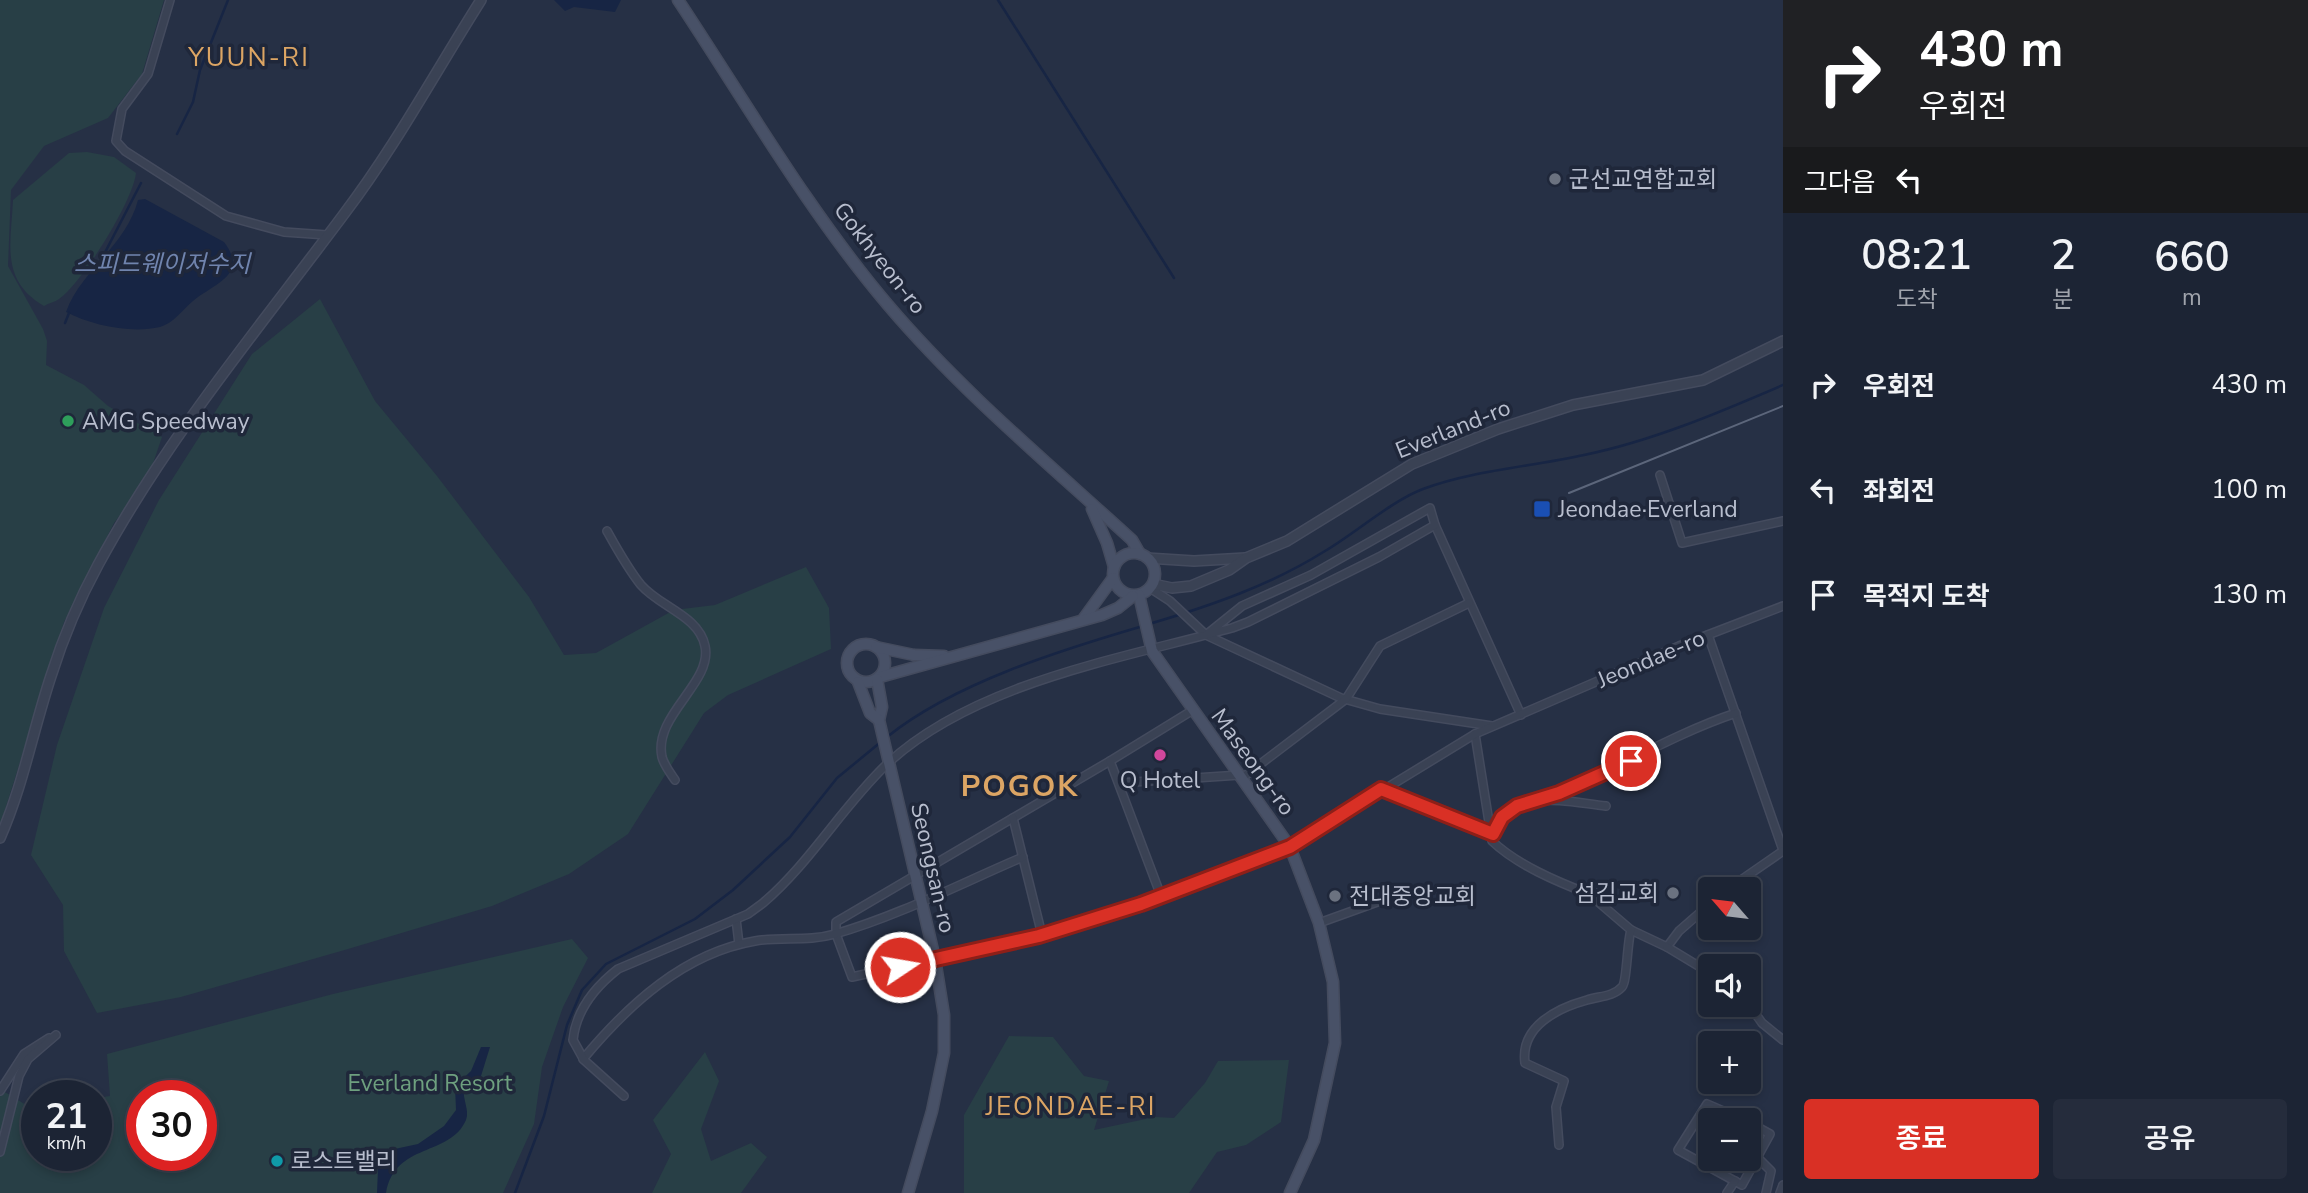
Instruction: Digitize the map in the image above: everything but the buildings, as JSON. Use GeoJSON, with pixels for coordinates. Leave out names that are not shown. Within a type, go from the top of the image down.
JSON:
{"type":"FeatureCollection","features":[{"type":"Feature","properties":{"kind":"main road","name":"Gokhyeon-ro"},"geometry":{"type":"LineString","coordinates":[[678,0],[845,251],[889,306],[999,422],[1132,540],[1144,556]]}},
{"type":"Feature","properties":{"kind":"main road"},"geometry":{"type":"LineString","coordinates":[[1091,506],[1107,542],[1118,588],[1136,595],[1151,647]]}},
{"type":"Feature","properties":{"kind":"main road"},"geometry":{"type":"LineString","coordinates":[[858,682],[923,668],[948,656],[1084,618],[1118,608],[1152,586],[1155,570],[1144,556],[1122,557],[1084,618]]}},
{"type":"Feature","properties":{"kind":"main road"},"geometry":{"type":"LineString","coordinates":[[876,646],[884,657],[884,671],[878,678],[882,707],[879,720],[870,713],[858,682],[848,672],[847,658],[856,646],[876,646],[914,655],[948,656]]}},
{"type":"Feature","properties":{"kind":"main road","name":"Maseong-ro"},"geometry":{"type":"LineString","coordinates":[[1151,647],[1290,847],[1319,923],[1333,982],[1335,1043],[1314,1140],[1290,1193]]}},
{"type":"Feature","properties":{"kind":"main road","name":"Seongsan-ro"},"geometry":{"type":"LineString","coordinates":[[879,720],[935,959],[944,1015],[944,1053],[932,1111],[908,1193]]}},
{"type":"Feature","properties":{"kind":"street"},"geometry":{"type":"LineString","coordinates":[[170,0],[148,74],[122,109],[116,141],[136,159],[226,216],[284,232],[327,235]]}},
{"type":"Feature","properties":{"kind":"street"},"geometry":{"type":"LineString","coordinates":[[0,838],[11,814],[51,677],[97,567],[127,515],[185,427],[371,175],[481,0]]}},
{"type":"Feature","properties":{"kind":"street","name":"Everland-ro"},"geometry":{"type":"LineString","coordinates":[[1152,586],[1191,586],[1229,570],[1246,558],[1287,541],[1385,479],[1431,456],[1498,429],[1573,405],[1703,380],[1783,341]]}},
{"type":"Feature","properties":{"kind":"street"},"geometry":{"type":"LineString","coordinates":[[1660,475],[1682,543],[1783,521]]}},
{"type":"Feature","properties":{"kind":"street"},"geometry":{"type":"LineString","coordinates":[[1206,635],[1242,606],[1311,575],[1430,508],[1451,566],[1521,715]]}},
{"type":"Feature","properties":{"kind":"street"},"geometry":{"type":"LineString","coordinates":[[624,1096],[583,1059],[573,1040],[574,1029],[588,1000],[604,980],[618,969],[748,914],[772,895],[887,760],[935,729],[1024,687],[1151,647],[1206,635],[1259,617],[1379,557],[1435,525]]}},
{"type":"Feature","properties":{"kind":"street"},"geometry":{"type":"LineString","coordinates":[[607,531],[640,584],[701,632],[706,650],[701,672],[663,733],[662,758],[675,780]]}},
{"type":"Feature","properties":{"kind":"street"},"geometry":{"type":"LineString","coordinates":[[1144,556],[1194,561],[1246,558]]}},
{"type":"Feature","properties":{"kind":"street"},"geometry":{"type":"LineString","coordinates":[[1152,586],[1206,635],[1346,699],[1380,709],[1492,726]]}},
{"type":"Feature","properties":{"kind":"street"},"geometry":{"type":"LineString","coordinates":[[1119,783],[1241,777],[1346,699],[1380,646],[1469,603]]}},
{"type":"Feature","properties":{"kind":"street","name":"Jeondae-ro"},"geometry":{"type":"LineString","coordinates":[[836,934],[852,977],[1042,935],[1161,896],[1290,847],[1381,789],[1492,726],[1783,606]]}},
{"type":"Feature","properties":{"kind":"street"},"geometry":{"type":"LineString","coordinates":[[1708,635],[1783,850],[1745,877]]}},
{"type":"Feature","properties":{"kind":"street"},"geometry":{"type":"LineString","coordinates":[[836,934],[836,922],[1193,710]]}},
{"type":"Feature","properties":{"kind":"street"},"geometry":{"type":"LineString","coordinates":[[1493,834],[1502,817],[1517,806],[1543,799],[1610,772],[1708,723],[1736,713]]}},
{"type":"Feature","properties":{"kind":"street"},"geometry":{"type":"LineString","coordinates":[[1475,734],[1492,841],[1508,853],[1589,894],[1631,930],[1698,966]]}},
{"type":"Feature","properties":{"kind":"street"},"geometry":{"type":"LineString","coordinates":[[1110,761],[1161,896]]}},
{"type":"Feature","properties":{"kind":"street"},"geometry":{"type":"LineString","coordinates":[[1381,789],[1493,834]]}},
{"type":"Feature","properties":{"kind":"street"},"geometry":{"type":"LineString","coordinates":[[1543,799],[1606,806]]}},
{"type":"Feature","properties":{"kind":"street"},"geometry":{"type":"LineString","coordinates":[[1013,818],[1042,935]]}},
{"type":"Feature","properties":{"kind":"street"},"geometry":{"type":"LineString","coordinates":[[583,1059],[629,1009],[705,955],[760,940],[790,941],[836,934],[1023,857]]}},
{"type":"Feature","properties":{"kind":"street"},"geometry":{"type":"LineString","coordinates":[[1589,894],[1602,888]]}},
{"type":"Feature","properties":{"kind":"street"},"geometry":{"type":"LineString","coordinates":[[1319,923],[1394,896]]}},
{"type":"Feature","properties":{"kind":"street"},"geometry":{"type":"LineString","coordinates":[[1667,947],[1679,931],[1698,914]]}},
{"type":"Feature","properties":{"kind":"street"},"geometry":{"type":"LineString","coordinates":[[736,919],[739,944]]}},
{"type":"Feature","properties":{"kind":"street"},"geometry":{"type":"LineString","coordinates":[[1559,1145],[1556,1107],[1564,1081],[1533,1069],[1525,1063],[1524,1056],[1541,1020],[1585,1000],[1613,994],[1624,986],[1628,974],[1626,948],[1631,930]]}},
{"type":"Feature","properties":{"kind":"street"},"geometry":{"type":"LineString","coordinates":[[1758,1017],[1783,1040]]}},
{"type":"Feature","properties":{"kind":"street"},"geometry":{"type":"LineString","coordinates":[[0,1091],[24,1054],[37,1043],[56,1035],[28,1059],[19,1076],[0,1152]]}},
{"type":"Feature","properties":{"kind":"street"},"geometry":{"type":"LineString","coordinates":[[1698,1118],[1678,1150],[1698,1161]]}},
{"type":"Feature","properties":{"kind":"street"},"geometry":{"type":"LineString","coordinates":[[1761,1128],[1770,1133],[1761,1150]]}},
{"type":"Feature","properties":{"kind":"street"},"geometry":{"type":"LineString","coordinates":[[1761,1161],[1771,1171],[1766,1193]]}},
{"type":"Feature","properties":{"kind":"street"},"geometry":{"type":"LineString","coordinates":[[1717,1171],[1742,1185],[1750,1171]]}},
{"type":"Feature","properties":{"kind":"street"},"geometry":{"type":"LineString","coordinates":[[1727,1193],[1735,1181]]}},
{"type":"Feature","properties":{"kind":"street"},"geometry":{"type":"LineString","coordinates":[[1780,1193],[1783,1185]]}},
{"type":"Feature","properties":{"kind":"green space","name":"AMG Speedway"},"geometry":{"type":"Polygon","coordinates":[[[0,0],[164,0],[142,74],[108,118],[44,146],[11,190],[8,266],[43,329],[47,341],[46,365],[84,385],[108,406],[162,437],[148,478],[114,523],[64,622],[0,826],[0,0]]]}},
{"type":"Feature","properties":{"kind":"green space"},"geometry":{"type":"Polygon","coordinates":[[[87,152],[114,157],[136,173],[133,186],[117,221],[81,276],[59,299],[44,306],[20,285],[14,273],[10,246],[13,200],[69,153],[87,152]]]}},
{"type":"Feature","properties":{"kind":"green space"},"geometry":{"type":"Polygon","coordinates":[[[320,299],[375,401],[437,476],[529,597],[564,655],[596,653],[674,610],[715,605],[806,567],[829,608],[831,649],[728,695],[704,713],[628,834],[569,874],[492,906],[348,949],[181,997],[97,1013],[64,951],[63,905],[31,855],[57,745],[104,608],[159,500],[252,354],[320,299]]]}},
{"type":"Feature","properties":{"kind":"green space","name":"Everland Resort"},"geometry":{"type":"Polygon","coordinates":[[[572,939],[588,958],[563,1007],[542,1067],[534,1124],[503,1193],[0,1193],[0,1089],[21,1102],[21,1171],[112,1171],[112,1080],[109,1080],[107,1054],[333,994],[572,939]]]}},
{"type":"Feature","properties":{"kind":"green space"},"geometry":{"type":"Polygon","coordinates":[[[1009,1036],[1053,1037],[1084,1076],[1109,1081],[1094,1130],[1155,1117],[1174,1118],[1205,1083],[1218,1061],[1289,1060],[1281,1122],[1246,1145],[1217,1152],[1189,1193],[964,1193],[964,1115],[1009,1036]]]}},
{"type":"Feature","properties":{"kind":"green space"},"geometry":{"type":"Polygon","coordinates":[[[705,1052],[719,1081],[701,1129],[711,1161],[751,1143],[767,1157],[741,1193],[652,1193],[671,1154],[653,1120],[705,1052]]]}},
{"type":"Feature","properties":{"kind":"water"},"geometry":{"type":"Polygon","coordinates":[[[554,0],[621,0],[615,12],[574,7],[565,11],[554,0]]]}},
{"type":"Feature","properties":{"kind":"water","name":"스피드웨이저수지"},"geometry":{"type":"Polygon","coordinates":[[[145,199],[224,242],[231,253],[231,270],[219,283],[160,327],[124,329],[87,321],[66,312],[82,283],[124,231],[138,200],[145,199]]]}},
{"type":"Feature","properties":{"kind":"water"},"geometry":{"type":"Polygon","coordinates":[[[481,1047],[490,1047],[481,1076],[464,1088],[467,1116],[458,1132],[400,1165],[391,1177],[386,1193],[377,1193],[378,1169],[390,1150],[418,1144],[444,1126],[456,1110],[455,1086],[471,1071],[481,1047]]]}},
{"type":"Feature","properties":{"kind":"waterway"},"geometry":{"type":"LineString","coordinates":[[177,134],[193,102],[200,70],[228,0]]}},
{"type":"Feature","properties":{"kind":"waterway"},"geometry":{"type":"LineString","coordinates":[[998,0],[1174,278]]}},
{"type":"Feature","properties":{"kind":"waterway"},"geometry":{"type":"LineString","coordinates":[[98,266],[141,183]]}},
{"type":"Feature","properties":{"kind":"waterway"},"geometry":{"type":"LineString","coordinates":[[65,323],[69,313]]}},
{"type":"Feature","properties":{"kind":"waterway"},"geometry":{"type":"LineString","coordinates":[[1149,624],[1217,602],[1283,574],[1336,544],[1399,501],[1423,489],[1462,477],[1584,455],[1635,442],[1709,416],[1783,385]]}},
{"type":"Feature","properties":{"kind":"waterway"},"geometry":{"type":"LineString","coordinates":[[887,737],[944,700],[976,684],[1044,657],[1143,626]]}},
{"type":"Feature","properties":{"kind":"waterway"},"geometry":{"type":"LineString","coordinates":[[515,1193],[544,1116],[567,1025],[582,990],[606,964],[695,919],[733,890],[790,837],[837,778],[882,741]]}},
{"type":"Feature","properties":{"kind":"tram line"},"geometry":{"type":"LineString","coordinates":[[1569,493],[1783,406]]}},
{"type":"Feature","properties":{"kind":"place","name":"군선교연합교회"},"geometry":{"type":"Point","coordinates":[1555,179]}},
{"type":"Feature","properties":{"kind":"place","name":"AMG Speedway"},"geometry":{"type":"Point","coordinates":[68,421]}},
{"type":"Feature","properties":{"kind":"place","name":"Jeondae·Everland"},"geometry":{"type":"Point","coordinates":[1542,509]}},
{"type":"Feature","properties":{"kind":"place","name":"Q Hotel"},"geometry":{"type":"Point","coordinates":[1160,755]}},
{"type":"Feature","properties":{"kind":"place","name":"섬김교회"},"geometry":{"type":"Point","coordinates":[1673,893]}},
{"type":"Feature","properties":{"kind":"place","name":"전대중앙교회"},"geometry":{"type":"Point","coordinates":[1335,896]}},
{"type":"Feature","properties":{"kind":"place","name":"로스트밸리"},"geometry":{"type":"Point","coordinates":[277,1161]}},
{"type":"Feature","properties":{"kind":"district","name":"YUUN-RI"},"geometry":{"type":"Point","coordinates":[249,57]}},
{"type":"Feature","properties":{"kind":"district","name":"POGOK"},"geometry":{"type":"Point","coordinates":[1020,786]}},
{"type":"Feature","properties":{"kind":"district","name":"JEONDAE-RI"},"geometry":{"type":"Point","coordinates":[1071,1106]}},
{"type":"Feature","properties":{"kind":"route"},"geometry":{"type":"LineString","coordinates":[[900,967],[1039,936],[1141,904],[1290,847],[1381,789],[1493,834],[1502,817],[1517,806],[1559,793],[1631,761]]}}]}
